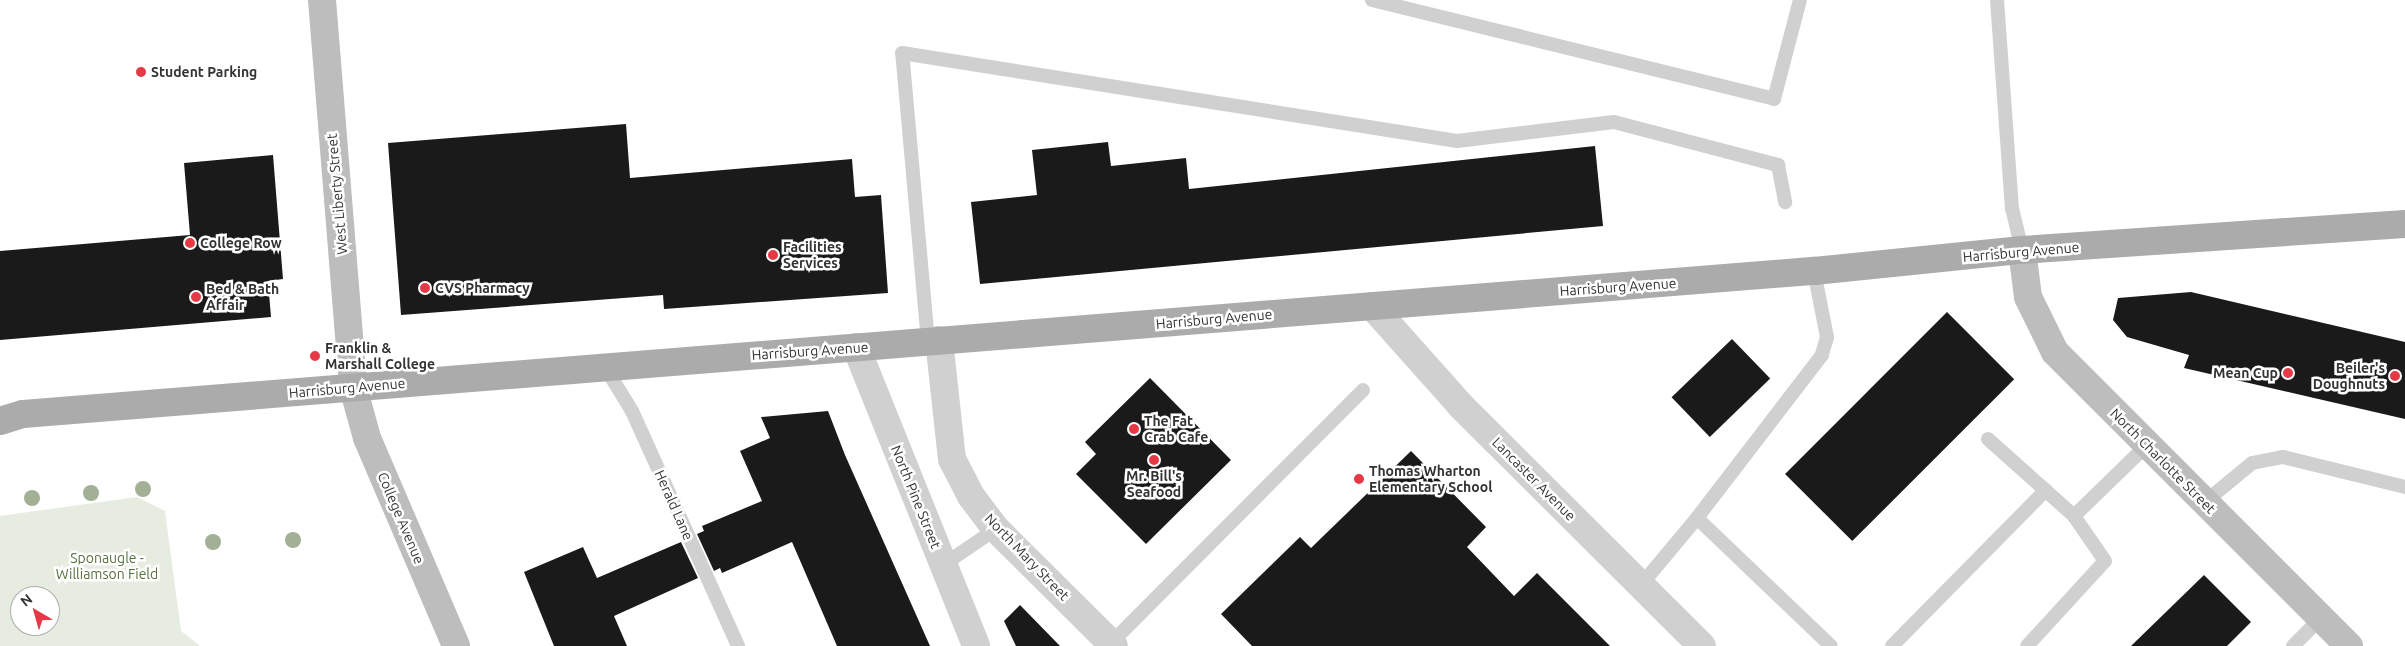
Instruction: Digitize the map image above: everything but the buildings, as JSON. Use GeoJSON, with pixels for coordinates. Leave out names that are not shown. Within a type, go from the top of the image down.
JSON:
{"type":"FeatureCollection","features":[{"type":"Feature","properties":{"kind":"main road","name":"West Liberty Street"},"geometry":{"type":"LineString","coordinates":[[322,0],[353,387]]}},
{"type":"Feature","properties":{"kind":"main road","name":"Harrisburg Avenue"},"geometry":{"type":"LineString","coordinates":[[8,415],[1814,271],[2022,250],[2405,224]]}},
{"type":"Feature","properties":{"kind":"main road","name":"North Charlotte Street"},"geometry":{"type":"LineString","coordinates":[[2022,250],[2028,297],[2044,335],[2061,358],[2349,646]]}},
{"type":"Feature","properties":{"kind":"main road","name":"College Avenue"},"geometry":{"type":"LineString","coordinates":[[353,387],[367,438],[456,646]]}},
{"type":"Feature","properties":{"kind":"street","name":"Lancaster Avenue"},"geometry":{"type":"LineString","coordinates":[[1372,306],[1461,406],[1702,646]]}},
{"type":"Feature","properties":{"kind":"street","name":"North Mary Street"},"geometry":{"type":"LineString","coordinates":[[934,341],[952,459],[971,496],[996,529],[1112,644]]}},
{"type":"Feature","properties":{"kind":"street","name":"North Pine Street"},"geometry":{"type":"LineString","coordinates":[[856,347],[976,646]]}},
{"type":"Feature","properties":{"kind":"lane"},"geometry":{"type":"LineString","coordinates":[[1372,0],[1774,99],[1800,0]]}},
{"type":"Feature","properties":{"kind":"lane"},"geometry":{"type":"LineString","coordinates":[[1997,0],[2012,208],[2022,250]]}},
{"type":"Feature","properties":{"kind":"lane"},"geometry":{"type":"LineString","coordinates":[[934,341],[902,53],[1457,141],[1614,122],[1778,165],[1785,202]]}},
{"type":"Feature","properties":{"kind":"lane"},"geometry":{"type":"LineString","coordinates":[[1641,585],[1697,518],[1822,355],[1827,337],[1814,271]]}},
{"type":"Feature","properties":{"kind":"lane","name":"Herald Lane"},"geometry":{"type":"LineString","coordinates":[[605,367],[632,411],[738,646]]}},
{"type":"Feature","properties":{"kind":"lane"},"geometry":{"type":"LineString","coordinates":[[1112,644],[1362,390]]}},
{"type":"Feature","properties":{"kind":"lane"},"geometry":{"type":"LineString","coordinates":[[1988,439],[2074,516],[2105,560],[2027,646]]}},
{"type":"Feature","properties":{"kind":"lane"},"geometry":{"type":"LineString","coordinates":[[2074,516],[2147,445]]}},
{"type":"Feature","properties":{"kind":"lane"},"geometry":{"type":"LineString","coordinates":[[2205,502],[2252,463],[2283,457],[2405,487]]}},
{"type":"Feature","properties":{"kind":"lane"},"geometry":{"type":"LineString","coordinates":[[1892,646],[2046,490]]}},
{"type":"Feature","properties":{"kind":"lane"},"geometry":{"type":"LineString","coordinates":[[1697,518],[1831,646]]}},
{"type":"Feature","properties":{"kind":"lane"},"geometry":{"type":"LineString","coordinates":[[943,565],[996,529]]}},
{"type":"Feature","properties":{"kind":"lane"},"geometry":{"type":"LineString","coordinates":[[2293,646],[2321,618]]}},
{"type":"Feature","properties":{"kind":"green space","name":"Sponaugle - Williamson Field"},"geometry":{"type":"Polygon","coordinates":[[[137,497],[165,511],[181,631],[200,646],[0,646],[0,516],[137,497]]]}},
{"type":"Feature","properties":{"kind":"place","name":"Student Parking"},"geometry":{"type":"Point","coordinates":[141,72]}},
{"type":"Feature","properties":{"kind":"place","name":"College Row"},"geometry":{"type":"Point","coordinates":[190,243]}},
{"type":"Feature","properties":{"kind":"place","name":"Facilities Services"},"geometry":{"type":"Point","coordinates":[773,255]}},
{"type":"Feature","properties":{"kind":"place","name":"CVS Pharmacy"},"geometry":{"type":"Point","coordinates":[425,288]}},
{"type":"Feature","properties":{"kind":"place","name":"Bed & Bath Affair"},"geometry":{"type":"Point","coordinates":[196,297]}},
{"type":"Feature","properties":{"kind":"place","name":"Franklin & Marshall College"},"geometry":{"type":"Point","coordinates":[315,356]}},
{"type":"Feature","properties":{"kind":"place","name":"Mean Cup"},"geometry":{"type":"Point","coordinates":[2288,373]}},
{"type":"Feature","properties":{"kind":"place","name":"Beiler's Doughnuts"},"geometry":{"type":"Point","coordinates":[2395,376]}},
{"type":"Feature","properties":{"kind":"place","name":"The Fat Crab Cafe"},"geometry":{"type":"Point","coordinates":[1134,429]}},
{"type":"Feature","properties":{"kind":"place","name":"Mr. Bill's Seafood"},"geometry":{"type":"Point","coordinates":[1154,460]}},
{"type":"Feature","properties":{"kind":"place","name":"Thomas Wharton Elementary School"},"geometry":{"type":"Point","coordinates":[1359,479]}}]}
